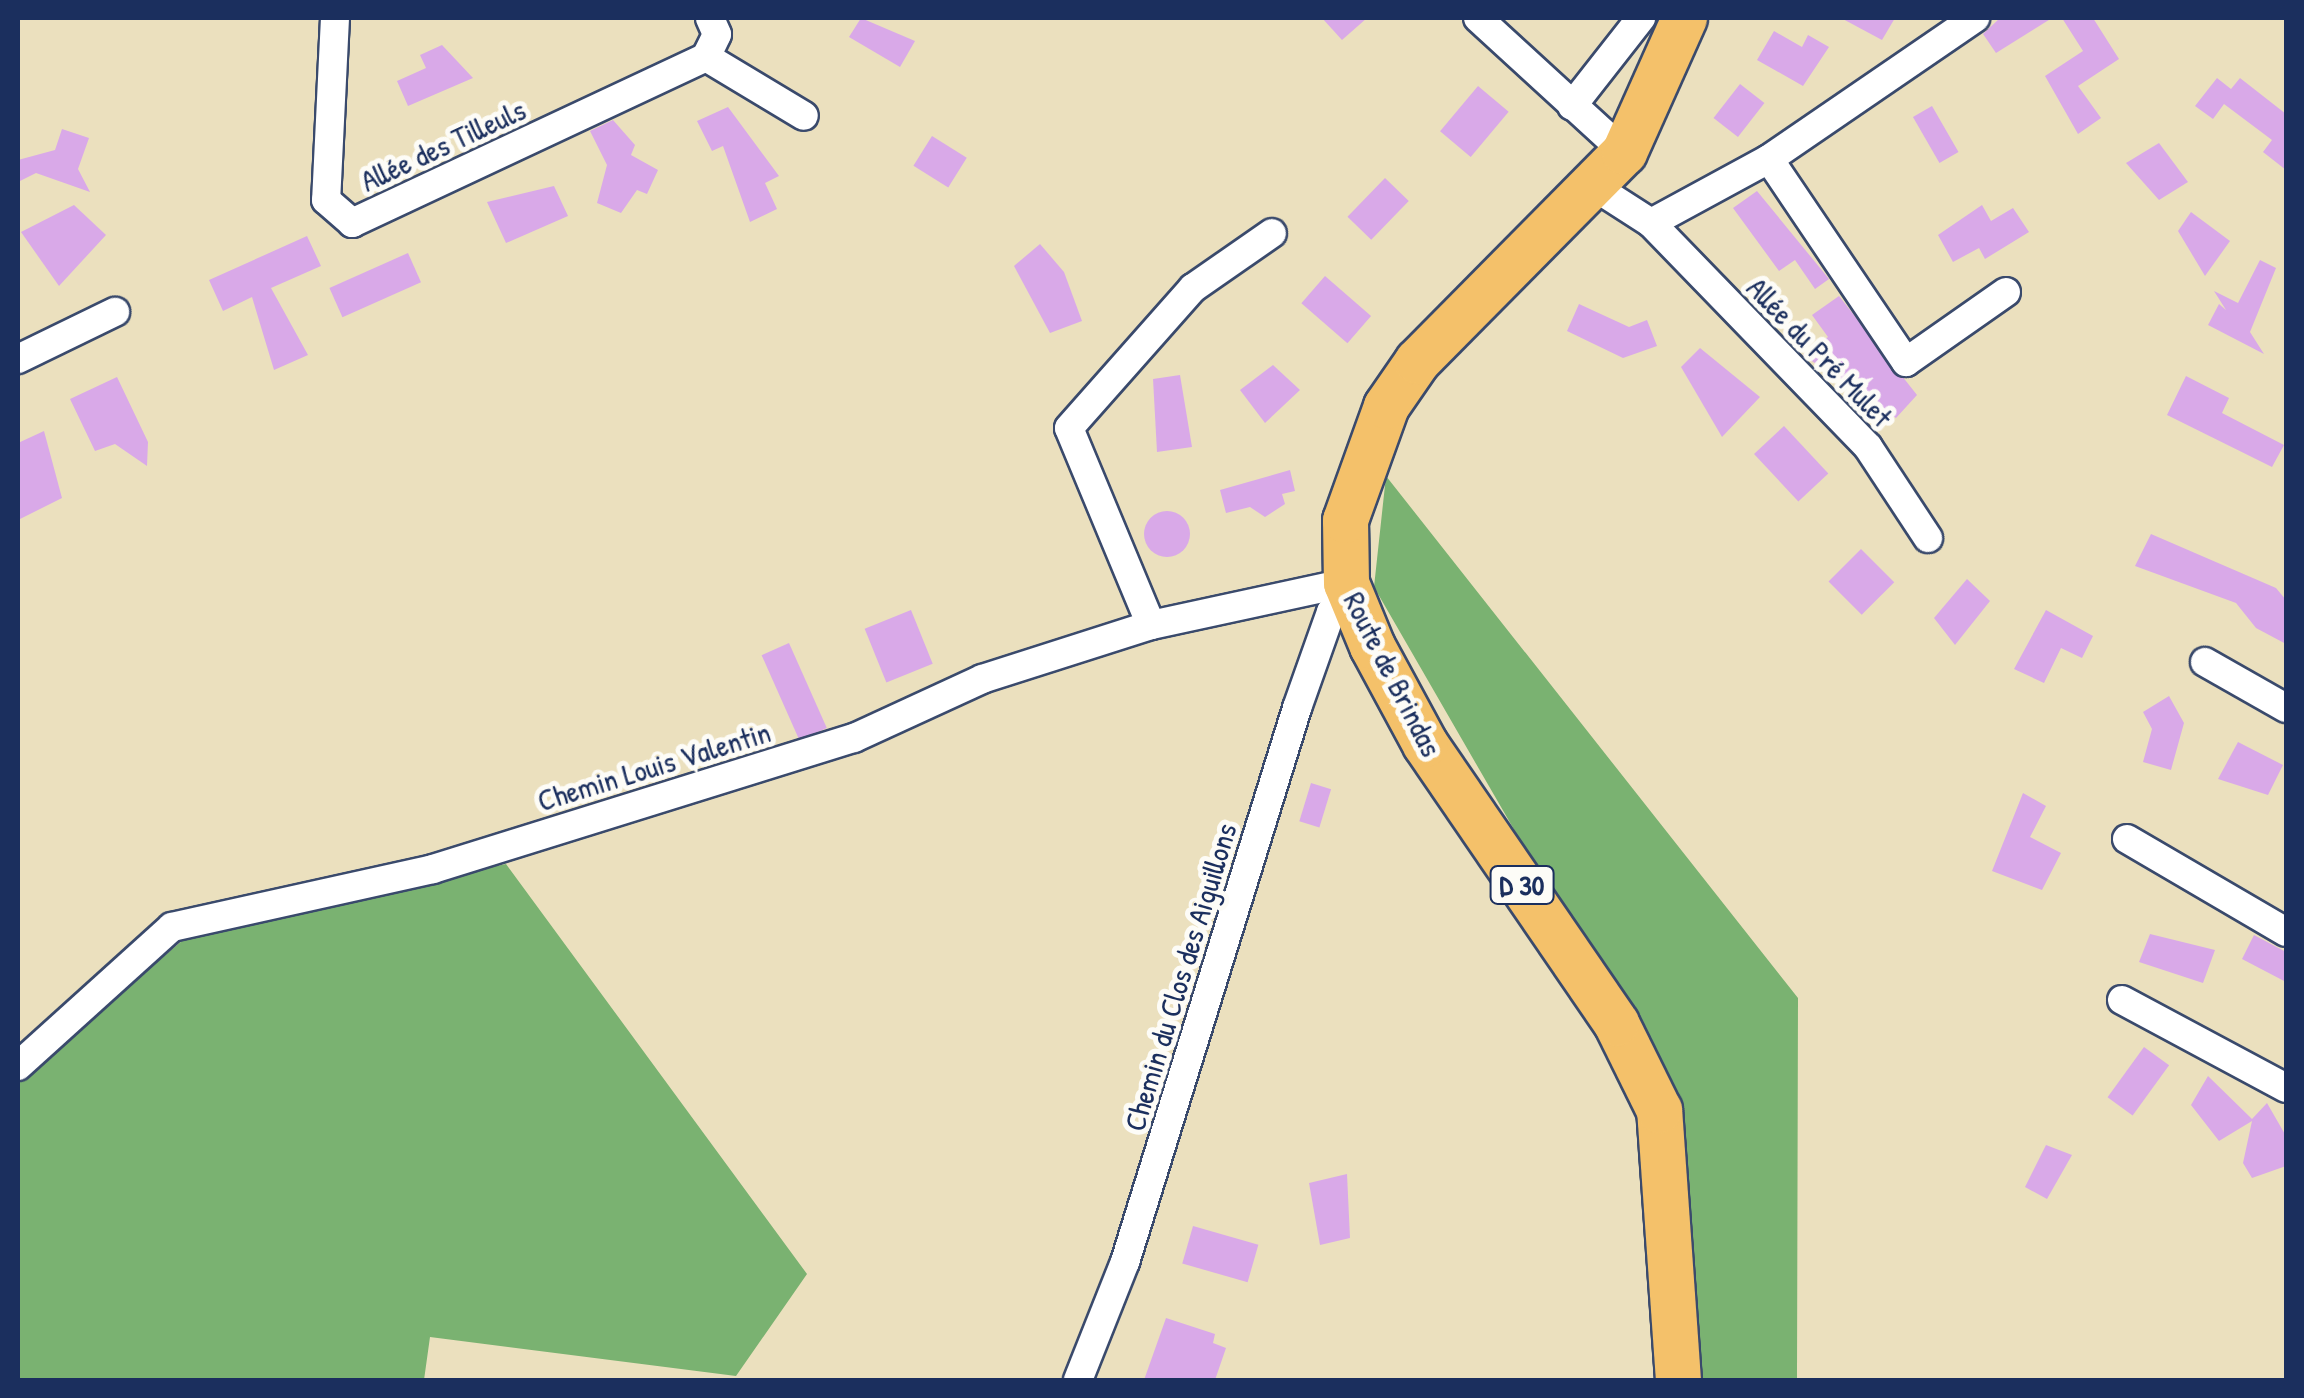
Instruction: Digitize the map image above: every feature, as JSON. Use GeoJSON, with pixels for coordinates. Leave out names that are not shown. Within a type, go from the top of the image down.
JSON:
{"type":"FeatureCollection","features":[{"type":"Feature","properties":{"kind":"main road","name":"Route de Brindas"},"geometry":{"type":"LineString","coordinates":[[1678,1380],[1658,1110],[1616,1023],[1425,744],[1348,592],[1346,520],[1386,406],[1417,361],[1595,187],[1624,152],[1684,18]]}},
{"type":"Feature","properties":{"kind":"street","name":"Allée des Tilleuls"},"geometry":{"type":"LineString","coordinates":[[335,18],[326,200],[352,223],[706,58]]}},
{"type":"Feature","properties":{"kind":"street"},"geometry":{"type":"LineString","coordinates":[[710,18],[717,34],[706,58],[804,116]]}},
{"type":"Feature","properties":{"kind":"street"},"geometry":{"type":"LineString","coordinates":[[1478,18],[1624,152]]}},
{"type":"Feature","properties":{"kind":"street"},"geometry":{"type":"LineString","coordinates":[[1572,106],[1640,18]]}},
{"type":"Feature","properties":{"kind":"street"},"geometry":{"type":"LineString","coordinates":[[1651,223],[1770,159],[1975,18]]}},
{"type":"Feature","properties":{"kind":"street"},"geometry":{"type":"LineString","coordinates":[[1770,159],[1906,362],[2006,292]]}},
{"type":"Feature","properties":{"kind":"street","name":"Allée du Pré Mulet"},"geometry":{"type":"LineString","coordinates":[[1595,187],[1651,223],[1868,447],[1928,538]]}},
{"type":"Feature","properties":{"kind":"street"},"geometry":{"type":"LineString","coordinates":[[1151,625],[1069,428],[1193,288],[1272,232]]}},
{"type":"Feature","properties":{"kind":"street"},"geometry":{"type":"LineString","coordinates":[[18,359],[115,312]]}},
{"type":"Feature","properties":{"kind":"street","name":"Chemin Louis Valentin"},"geometry":{"type":"LineString","coordinates":[[18,1066],[172,927],[433,869],[854,738],[982,678],[1151,625],[1348,592]]}},
{"type":"Feature","properties":{"kind":"street","name":"Chemin du Clos des Aiguillons"},"geometry":{"type":"LineString","coordinates":[[1078,1380],[1125,1262],[1296,708],[1331,612],[1348,592]]}},
{"type":"Feature","properties":{"kind":"street"},"geometry":{"type":"LineString","coordinates":[[2205,662],[2286,708]]}},
{"type":"Feature","properties":{"kind":"street"},"geometry":{"type":"LineString","coordinates":[[2127,840],[2286,932]]}},
{"type":"Feature","properties":{"kind":"street"},"geometry":{"type":"LineString","coordinates":[[2122,1000],[2286,1088]]}},
{"type":"Feature","properties":{"kind":"green space"},"geometry":{"type":"Polygon","coordinates":[[[1386,476],[1798,998],[1797,1380],[1702,1380],[1677,1112],[1374,587],[1386,476]]]}},
{"type":"Feature","properties":{"kind":"green space"},"geometry":{"type":"Polygon","coordinates":[[[506,864],[807,1274],[736,1376],[430,1337],[424,1380],[18,1380],[18,1080],[196,929],[506,864]]]}},
{"type":"Feature","properties":{"kind":"building"},"geometry":{"type":"Polygon","coordinates":[[[861,18],[915,41],[900,67],[849,37],[861,18]]]}},
{"type":"Feature","properties":{"kind":"building"},"geometry":{"type":"Polygon","coordinates":[[[1322,18],[1367,18],[1342,40],[1322,18]]]}},
{"type":"Feature","properties":{"kind":"building"},"geometry":{"type":"Polygon","coordinates":[[[1841,18],[1895,18],[1882,40],[1841,18]]]}},
{"type":"Feature","properties":{"kind":"building"},"geometry":{"type":"Polygon","coordinates":[[[2000,18],[2052,18],[1996,53],[1983,34],[2000,18]]]}},
{"type":"Feature","properties":{"kind":"building"},"geometry":{"type":"Polygon","coordinates":[[[2062,18],[2093,18],[2119,59],[2078,86],[2101,118],[2078,134],[2045,76],[2083,51],[2062,18]]]}},
{"type":"Feature","properties":{"kind":"building"},"geometry":{"type":"Polygon","coordinates":[[[1774,31],[1802,47],[1808,35],[1829,47],[1803,86],[1757,60],[1774,31]]]}},
{"type":"Feature","properties":{"kind":"building"},"geometry":{"type":"Polygon","coordinates":[[[442,45],[473,78],[408,106],[397,81],[426,68],[420,55],[442,45]]]}},
{"type":"Feature","properties":{"kind":"building"},"geometry":{"type":"Polygon","coordinates":[[[2217,78],[2231,89],[2240,78],[2286,114],[2286,170],[2263,152],[2272,140],[2224,104],[2213,119],[2195,106],[2217,78]]]}},
{"type":"Feature","properties":{"kind":"building"},"geometry":{"type":"Polygon","coordinates":[[[1740,84],[1764,103],[1738,137],[1714,118],[1740,84]]]}},
{"type":"Feature","properties":{"kind":"building"},"geometry":{"type":"Polygon","coordinates":[[[1478,86],[1509,112],[1471,157],[1440,131],[1478,86]]]}},
{"type":"Feature","properties":{"kind":"building"},"geometry":{"type":"Polygon","coordinates":[[[1932,106],[1958,152],[1939,163],[1913,117],[1932,106]]]}},
{"type":"Feature","properties":{"kind":"building"},"geometry":{"type":"Polygon","coordinates":[[[728,107],[779,176],[765,183],[777,209],[750,222],[723,146],[712,151],[697,121],[728,107]]]}},
{"type":"Feature","properties":{"kind":"building"},"geometry":{"type":"Polygon","coordinates":[[[613,120],[635,145],[631,155],[658,170],[647,194],[637,190],[621,213],[597,203],[607,165],[590,131],[613,120]]]}},
{"type":"Feature","properties":{"kind":"building"},"geometry":{"type":"Polygon","coordinates":[[[62,129],[89,138],[78,169],[90,192],[36,173],[18,182],[18,160],[55,150],[62,129]]]}},
{"type":"Feature","properties":{"kind":"building"},"geometry":{"type":"Polygon","coordinates":[[[932,136],[967,158],[948,187],[913,166],[932,136]]]}},
{"type":"Feature","properties":{"kind":"building"},"geometry":{"type":"Polygon","coordinates":[[[2159,143],[2188,182],[2159,200],[2126,163],[2159,143]]]}},
{"type":"Feature","properties":{"kind":"building"},"geometry":{"type":"Polygon","coordinates":[[[1385,178],[1409,201],[1371,240],[1347,217],[1385,178]]]}},
{"type":"Feature","properties":{"kind":"building"},"geometry":{"type":"Polygon","coordinates":[[[554,186],[568,216],[506,243],[487,202],[554,186]]]}},
{"type":"Feature","properties":{"kind":"building"},"geometry":{"type":"Polygon","coordinates":[[[1757,191],[1829,279],[1815,289],[1795,260],[1779,271],[1733,208],[1757,191]]]}},
{"type":"Feature","properties":{"kind":"building"},"geometry":{"type":"Polygon","coordinates":[[[74,205],[106,235],[59,286],[21,232],[74,205]]]}},
{"type":"Feature","properties":{"kind":"building"},"geometry":{"type":"Polygon","coordinates":[[[1982,205],[1991,221],[2013,208],[2029,232],[1985,259],[1979,248],[1953,262],[1938,235],[1982,205]]]}},
{"type":"Feature","properties":{"kind":"building"},"geometry":{"type":"Polygon","coordinates":[[[2191,212],[2230,241],[2205,276],[2178,231],[2191,212]]]}},
{"type":"Feature","properties":{"kind":"building"},"geometry":{"type":"Polygon","coordinates":[[[307,236],[321,266],[271,288],[308,355],[274,370],[252,297],[223,311],[209,280],[307,236]]]}},
{"type":"Feature","properties":{"kind":"building"},"geometry":{"type":"Polygon","coordinates":[[[1040,244],[1064,272],[1082,321],[1050,333],[1014,266],[1040,244]]]}},
{"type":"Feature","properties":{"kind":"building"},"geometry":{"type":"Polygon","coordinates":[[[408,253],[421,282],[342,317],[329,288],[408,253]]]}},
{"type":"Feature","properties":{"kind":"building"},"geometry":{"type":"Polygon","coordinates":[[[2260,260],[2276,268],[2250,332],[2264,354],[2208,325],[2219,304],[2226,310],[2214,291],[2238,303],[2260,260]]]}},
{"type":"Feature","properties":{"kind":"building"},"geometry":{"type":"Polygon","coordinates":[[[1325,276],[1371,316],[1347,343],[1301,303],[1325,276]]]}},
{"type":"Feature","properties":{"kind":"building"},"geometry":{"type":"Polygon","coordinates":[[[1839,296],[1917,395],[1896,418],[1803,355],[1828,337],[1812,315],[1839,296]]]}},
{"type":"Feature","properties":{"kind":"building"},"geometry":{"type":"Polygon","coordinates":[[[1579,304],[1629,327],[1647,320],[1657,346],[1623,358],[1567,331],[1579,304]]]}},
{"type":"Feature","properties":{"kind":"building"},"geometry":{"type":"Polygon","coordinates":[[[1700,348],[1760,397],[1722,437],[1681,367],[1700,348]]]}},
{"type":"Feature","properties":{"kind":"building"},"geometry":{"type":"Polygon","coordinates":[[[1273,365],[1300,390],[1265,423],[1240,390],[1273,365]]]}},
{"type":"Feature","properties":{"kind":"building"},"geometry":{"type":"Polygon","coordinates":[[[1180,375],[1192,447],[1157,452],[1153,379],[1180,375]]]}},
{"type":"Feature","properties":{"kind":"building"},"geometry":{"type":"Polygon","coordinates":[[[2186,376],[2229,398],[2222,413],[2284,445],[2272,467],[2167,415],[2186,376]]]}},
{"type":"Feature","properties":{"kind":"building"},"geometry":{"type":"Polygon","coordinates":[[[117,377],[148,442],[147,466],[115,444],[95,451],[70,399],[117,377]]]}},
{"type":"Feature","properties":{"kind":"building"},"geometry":{"type":"Polygon","coordinates":[[[1784,426],[1828,474],[1798,501],[1754,454],[1784,426]]]}},
{"type":"Feature","properties":{"kind":"building"},"geometry":{"type":"Polygon","coordinates":[[[44,431],[62,498],[18,520],[18,443],[44,431]]]}},
{"type":"Feature","properties":{"kind":"building"},"geometry":{"type":"Polygon","coordinates":[[[1290,470],[1295,491],[1282,494],[1285,504],[1265,517],[1250,507],[1226,513],[1220,490],[1290,470]]]}},
{"type":"Feature","properties":{"kind":"building"},"geometry":{"type":"Polygon","coordinates":[[[1167,511],[1183,518],[1190,534],[1183,550],[1167,557],[1151,550],[1144,534],[1151,518],[1167,511]]]}},
{"type":"Feature","properties":{"kind":"building"},"geometry":{"type":"Polygon","coordinates":[[[2151,534],[2276,588],[2286,600],[2286,644],[2256,628],[2236,603],[2135,566],[2151,534]]]}},
{"type":"Feature","properties":{"kind":"building"},"geometry":{"type":"Polygon","coordinates":[[[1861,549],[1894,582],[1862,615],[1828,582],[1861,549]]]}},
{"type":"Feature","properties":{"kind":"building"},"geometry":{"type":"Polygon","coordinates":[[[1967,579],[1990,601],[1955,645],[1934,618],[1967,579]]]}},
{"type":"Feature","properties":{"kind":"building"},"geometry":{"type":"Polygon","coordinates":[[[911,610],[933,664],[886,683],[865,629],[911,610]]]}},
{"type":"Feature","properties":{"kind":"building"},"geometry":{"type":"Polygon","coordinates":[[[2046,610],[2093,636],[2082,658],[2061,648],[2044,683],[2014,669],[2046,610]]]}},
{"type":"Feature","properties":{"kind":"building"},"geometry":{"type":"Polygon","coordinates":[[[789,643],[827,728],[799,740],[762,655],[789,643]]]}},
{"type":"Feature","properties":{"kind":"building"},"geometry":{"type":"Polygon","coordinates":[[[2169,696],[2184,723],[2171,770],[2143,762],[2152,729],[2143,712],[2169,696]]]}},
{"type":"Feature","properties":{"kind":"building"},"geometry":{"type":"Polygon","coordinates":[[[2238,742],[2283,765],[2268,795],[2218,779],[2238,742]]]}},
{"type":"Feature","properties":{"kind":"building"},"geometry":{"type":"Polygon","coordinates":[[[1311,783],[1331,789],[1319,827],[1299,821],[1311,783]]]}},
{"type":"Feature","properties":{"kind":"building"},"geometry":{"type":"Polygon","coordinates":[[[2023,793],[2046,806],[2030,837],[2061,853],[2042,890],[1992,871],[2023,793]]]}},
{"type":"Feature","properties":{"kind":"building"},"geometry":{"type":"Polygon","coordinates":[[[2150,934],[2215,950],[2203,983],[2139,962],[2150,934]]]}},
{"type":"Feature","properties":{"kind":"building"},"geometry":{"type":"Polygon","coordinates":[[[2254,935],[2286,952],[2286,982],[2242,959],[2254,935]]]}},
{"type":"Feature","properties":{"kind":"building"},"geometry":{"type":"Polygon","coordinates":[[[2144,1047],[2169,1065],[2133,1115],[2108,1097],[2144,1047]]]}},
{"type":"Feature","properties":{"kind":"building"},"geometry":{"type":"Polygon","coordinates":[[[2208,1076],[2252,1119],[2267,1103],[2286,1136],[2286,1166],[2252,1178],[2243,1163],[2252,1121],[2219,1141],[2191,1105],[2208,1076]]]}},
{"type":"Feature","properties":{"kind":"building"},"geometry":{"type":"Polygon","coordinates":[[[2046,1145],[2072,1155],[2047,1199],[2025,1187],[2046,1145]]]}},
{"type":"Feature","properties":{"kind":"building"},"geometry":{"type":"Polygon","coordinates":[[[1347,1174],[1350,1238],[1320,1245],[1309,1183],[1347,1174]]]}},
{"type":"Feature","properties":{"kind":"building"},"geometry":{"type":"Polygon","coordinates":[[[1193,1226],[1258,1245],[1248,1282],[1182,1263],[1193,1226]]]}},
{"type":"Feature","properties":{"kind":"building"},"geometry":{"type":"Polygon","coordinates":[[[1166,1318],[1215,1334],[1213,1343],[1226,1348],[1215,1380],[1144,1380],[1166,1318]]]}}]}
